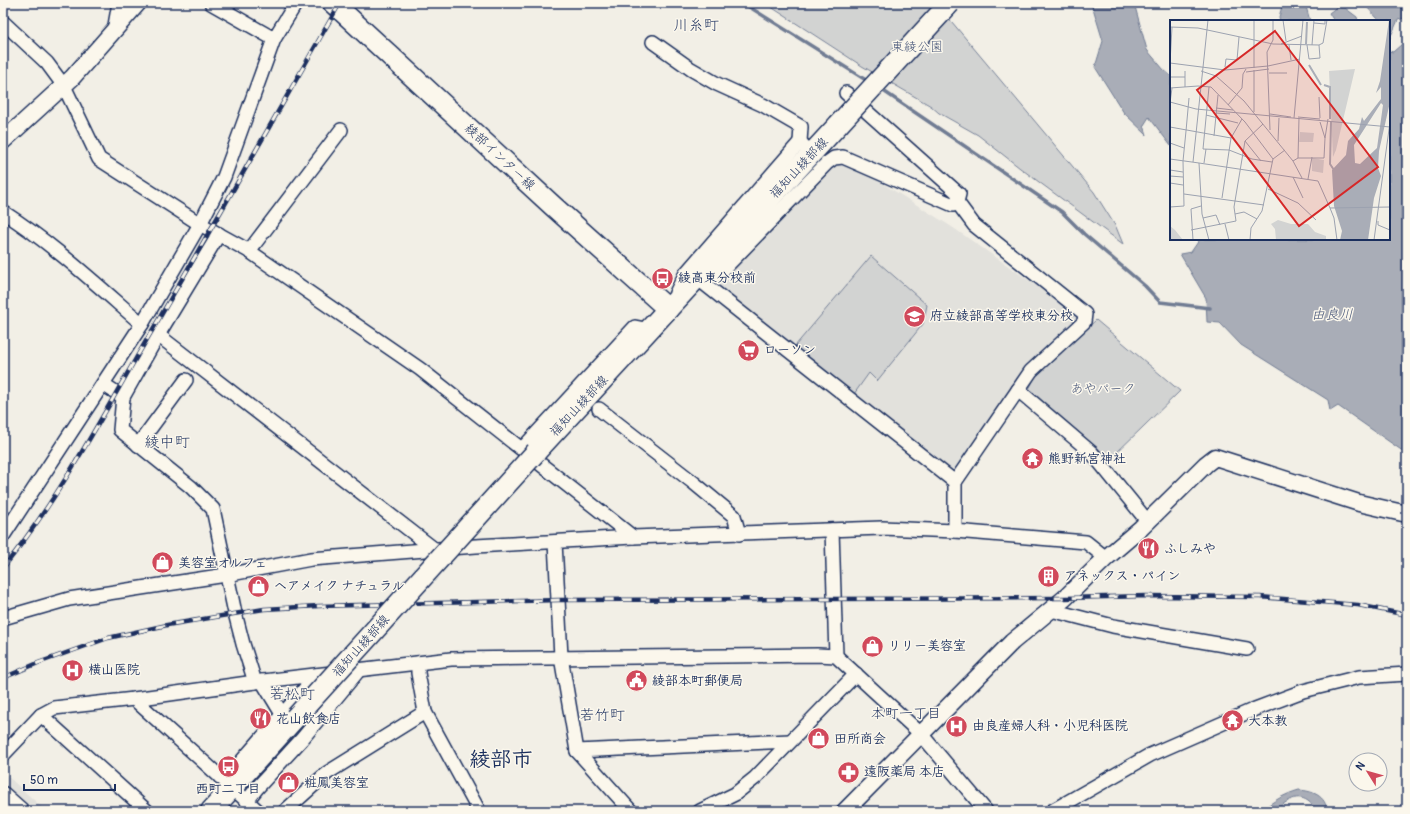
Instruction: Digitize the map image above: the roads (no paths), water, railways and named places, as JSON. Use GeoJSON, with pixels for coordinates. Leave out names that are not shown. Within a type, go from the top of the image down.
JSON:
{"type":"FeatureCollection","features":[{"type":"Feature","properties":{"kind":"main road","name":"綾部インター線"},"geometry":{"type":"LineString","coordinates":[[333,3],[553,206],[668,309]]}},
{"type":"Feature","properties":{"kind":"main road","name":"福知山綾部線"},"geometry":{"type":"LineString","coordinates":[[211,811],[226,782],[289,716],[529,451],[650,330],[950,3]]}},
{"type":"Feature","properties":{"kind":"street"},"geometry":{"type":"LineString","coordinates":[[114,32],[119,3]]}},
{"type":"Feature","properties":{"kind":"street"},"geometry":{"type":"LineString","coordinates":[[3,141],[64,86],[114,32],[138,3]]}},
{"type":"Feature","properties":{"kind":"street"},"geometry":{"type":"LineString","coordinates":[[211,3],[274,39]]}},
{"type":"Feature","properties":{"kind":"street"},"geometry":{"type":"LineString","coordinates":[[5,529],[142,324],[200,224],[224,177],[274,39],[296,3]]}},
{"type":"Feature","properties":{"kind":"street"},"geometry":{"type":"LineString","coordinates":[[3,22],[47,63],[64,86],[99,159],[200,224],[249,251],[420,369],[529,451],[633,537]]}},
{"type":"Feature","properties":{"kind":"street"},"geometry":{"type":"LineString","coordinates":[[653,42],[691,69],[717,84],[763,105],[801,127],[804,145],[686,273],[668,309]]}},
{"type":"Feature","properties":{"kind":"street"},"geometry":{"type":"LineString","coordinates":[[697,278],[718,275],[825,162],[834,158],[843,156],[954,205],[957,202],[959,194],[846,93]]}},
{"type":"Feature","properties":{"kind":"street"},"geometry":{"type":"LineString","coordinates":[[249,251],[341,130]]}},
{"type":"Feature","properties":{"kind":"street"},"geometry":{"type":"LineString","coordinates":[[955,531],[955,482],[1031,371],[1084,322],[1085,314],[974,225],[957,202]]}},
{"type":"Feature","properties":{"kind":"street"},"geometry":{"type":"LineString","coordinates":[[3,212],[28,227],[74,264],[142,324]]}},
{"type":"Feature","properties":{"kind":"street"},"geometry":{"type":"LineString","coordinates":[[219,234],[158,335],[123,397],[120,430],[191,486],[213,509],[226,575],[241,636],[258,682],[289,716],[316,675]]}},
{"type":"Feature","properties":{"kind":"street"},"geometry":{"type":"LineString","coordinates":[[697,278],[955,482]]}},
{"type":"Feature","properties":{"kind":"street"},"geometry":{"type":"LineString","coordinates":[[158,335],[434,549]]}},
{"type":"Feature","properties":{"kind":"street"},"geometry":{"type":"LineString","coordinates":[[138,444],[186,380]]}},
{"type":"Feature","properties":{"kind":"street"},"geometry":{"type":"LineString","coordinates":[[103,384],[123,397]]}},
{"type":"Feature","properties":{"kind":"street"},"geometry":{"type":"LineString","coordinates":[[1018,390],[1092,453],[1148,522]]}},
{"type":"Feature","properties":{"kind":"street"},"geometry":{"type":"LineString","coordinates":[[598,409],[694,483],[734,516],[739,534]]}},
{"type":"Feature","properties":{"kind":"street"},"geometry":{"type":"LineString","coordinates":[[845,811],[1012,642],[1051,610],[1106,558],[1148,522],[1206,464],[1215,457],[1359,503],[1407,514]]}},
{"type":"Feature","properties":{"kind":"street"},"geometry":{"type":"LineString","coordinates":[[3,618],[69,600],[226,575],[311,559],[434,549],[633,537],[882,528],[955,531],[1086,542],[1106,558]]}},
{"type":"Feature","properties":{"kind":"street"},"geometry":{"type":"LineString","coordinates":[[832,530],[836,656]]}},
{"type":"Feature","properties":{"kind":"street"},"geometry":{"type":"LineString","coordinates":[[555,542],[561,657],[577,751],[631,811]]}},
{"type":"Feature","properties":{"kind":"street"},"geometry":{"type":"LineString","coordinates":[[1051,610],[1113,626],[1247,649]]}},
{"type":"Feature","properties":{"kind":"street"},"geometry":{"type":"LineString","coordinates":[[3,755],[41,714],[54,708],[450,659],[810,655],[836,656],[921,734],[986,811]]}},
{"type":"Feature","properties":{"kind":"street"},"geometry":{"type":"LineString","coordinates":[[418,664],[418,673],[425,712],[479,811]]}},
{"type":"Feature","properties":{"kind":"street"},"geometry":{"type":"LineString","coordinates":[[247,801],[302,739],[359,670]]}},
{"type":"Feature","properties":{"kind":"street"},"geometry":{"type":"LineString","coordinates":[[700,811],[735,794],[755,778],[856,674]]}},
{"type":"Feature","properties":{"kind":"street"},"geometry":{"type":"LineString","coordinates":[[1052,811],[1150,755],[1255,709],[1303,691],[1359,677],[1407,674]]}},
{"type":"Feature","properties":{"kind":"street"},"geometry":{"type":"LineString","coordinates":[[134,699],[258,811]]}},
{"type":"Feature","properties":{"kind":"street"},"geometry":{"type":"LineString","coordinates":[[285,811],[327,773],[425,712]]}},
{"type":"Feature","properties":{"kind":"street"},"geometry":{"type":"LineString","coordinates":[[41,714],[147,811]]}},
{"type":"Feature","properties":{"kind":"street"},"geometry":{"type":"LineString","coordinates":[[577,751],[790,741]]}},
{"type":"Feature","properties":{"kind":"street"},"geometry":{"type":"LineString","coordinates":[[3,795],[21,811]]}},
{"type":"Feature","properties":{"kind":"water"},"geometry":{"type":"Polygon","coordinates":[[[1088,3],[1134,3],[1147,50],[1170,75],[1170,145],[1149,117],[1144,125],[1147,135],[1124,113],[1095,67],[1103,41],[1093,8],[1088,3]]]}},
{"type":"Feature","properties":{"kind":"water"},"geometry":{"type":"Polygon","coordinates":[[[1283,3],[1305,3],[1310,20],[1280,20],[1279,17],[1283,3]]]}},
{"type":"Feature","properties":{"kind":"water"},"geometry":{"type":"Polygon","coordinates":[[[1363,3],[1407,3],[1407,17],[1398,20],[1390,38],[1390,20],[1379,20],[1363,3]]]}},
{"type":"Feature","properties":{"kind":"water"},"geometry":{"type":"Polygon","coordinates":[[[1337,7],[1345,8],[1357,17],[1358,20],[1333,20],[1329,13],[1337,7]]]}},
{"type":"Feature","properties":{"kind":"water","name":"由良川"},"geometry":{"type":"Polygon","coordinates":[[[1407,41],[1407,454],[1338,406],[1330,411],[1328,400],[1241,345],[1220,323],[1207,322],[1206,298],[1180,254],[1191,252],[1199,240],[1390,240],[1390,51],[1393,52],[1407,41]]]}},
{"type":"Feature","properties":{"kind":"water"},"geometry":{"type":"Polygon","coordinates":[[[1299,790],[1318,795],[1324,802],[1327,811],[1316,811],[1308,801],[1294,798],[1272,811],[1261,811],[1279,798],[1299,790]]]}},
{"type":"Feature","properties":{"kind":"waterway"},"geometry":{"type":"LineString","coordinates":[[743,3],[869,82]]}},
{"type":"Feature","properties":{"kind":"waterway"},"geometry":{"type":"LineString","coordinates":[[879,88],[1062,212],[1084,234],[1145,286],[1160,302],[1210,308]]}},
{"type":"Feature","properties":{"kind":"railway"},"geometry":{"type":"LineString","coordinates":[[3,568],[41,517],[75,463],[340,3]]}},
{"type":"Feature","properties":{"kind":"railway"},"geometry":{"type":"LineString","coordinates":[[3,678],[38,663],[108,638],[167,625],[264,609],[319,606],[559,600],[1065,598],[1147,596],[1260,597],[1358,605],[1407,615]]}},
{"type":"Feature","properties":{"kind":"place","name":"綾高東分校前"},"geometry":{"type":"Point","coordinates":[662,278]}},
{"type":"Feature","properties":{"kind":"place","name":"府立綾部高等学校東分校"},"geometry":{"type":"Point","coordinates":[915,316]}},
{"type":"Feature","properties":{"kind":"place","name":"ローソン"},"geometry":{"type":"Point","coordinates":[748,350]}},
{"type":"Feature","properties":{"kind":"place","name":"熊野新宮神社"},"geometry":{"type":"Point","coordinates":[1033,459]}},
{"type":"Feature","properties":{"kind":"place","name":"ふしみや"},"geometry":{"type":"Point","coordinates":[1148,549]}},
{"type":"Feature","properties":{"kind":"place","name":"美容室オルフェ"},"geometry":{"type":"Point","coordinates":[163,563]}},
{"type":"Feature","properties":{"kind":"place","name":"アネックス・パイン"},"geometry":{"type":"Point","coordinates":[1048,576]}},
{"type":"Feature","properties":{"kind":"place","name":"ヘアメイク ナチュラル"},"geometry":{"type":"Point","coordinates":[258,586]}},
{"type":"Feature","properties":{"kind":"place","name":"リリー美容室"},"geometry":{"type":"Point","coordinates":[872,646]}},
{"type":"Feature","properties":{"kind":"place","name":"横山医院"},"geometry":{"type":"Point","coordinates":[72,670]}},
{"type":"Feature","properties":{"kind":"place","name":"綾部本町郵便局"},"geometry":{"type":"Point","coordinates":[636,681]}},
{"type":"Feature","properties":{"kind":"place","name":"花山飲食店"},"geometry":{"type":"Point","coordinates":[260,719]}},
{"type":"Feature","properties":{"kind":"place","name":"大本教"},"geometry":{"type":"Point","coordinates":[1233,721]}},
{"type":"Feature","properties":{"kind":"place","name":"由良産婦人科・小児科医院"},"geometry":{"type":"Point","coordinates":[957,726]}},
{"type":"Feature","properties":{"kind":"place","name":"田所商会"},"geometry":{"type":"Point","coordinates":[818,739]}},
{"type":"Feature","properties":{"kind":"place","name":"西町二丁目"},"geometry":{"type":"Point","coordinates":[228,767]}},
{"type":"Feature","properties":{"kind":"place","name":"遠阪薬局 本店"},"geometry":{"type":"Point","coordinates":[849,772]}},
{"type":"Feature","properties":{"kind":"place","name":"粧鳳美容室"},"geometry":{"type":"Point","coordinates":[288,783]}},
{"type":"Feature","properties":{"kind":"district","name":"川糸町"},"geometry":{"type":"Point","coordinates":[696,25]}},
{"type":"Feature","properties":{"kind":"district","name":"綾中町"},"geometry":{"type":"Point","coordinates":[167,442]}},
{"type":"Feature","properties":{"kind":"district","name":"若松町"},"geometry":{"type":"Point","coordinates":[292,694]}},
{"type":"Feature","properties":{"kind":"district","name":"本町一丁目"},"geometry":{"type":"Point","coordinates":[906,713]}},
{"type":"Feature","properties":{"kind":"district","name":"若竹町"},"geometry":{"type":"Point","coordinates":[602,715]}},
{"type":"Feature","properties":{"kind":"district","name":"綾部市"},"geometry":{"type":"Point","coordinates":[501,759]}},
{"type":"Feature","properties":{"kind":"park label","name":"東綾公園"},"geometry":{"type":"Point","coordinates":[917,47]}},
{"type":"Feature","properties":{"kind":"park label","name":"あやパーク"},"geometry":{"type":"Point","coordinates":[1103,389]}}]}
